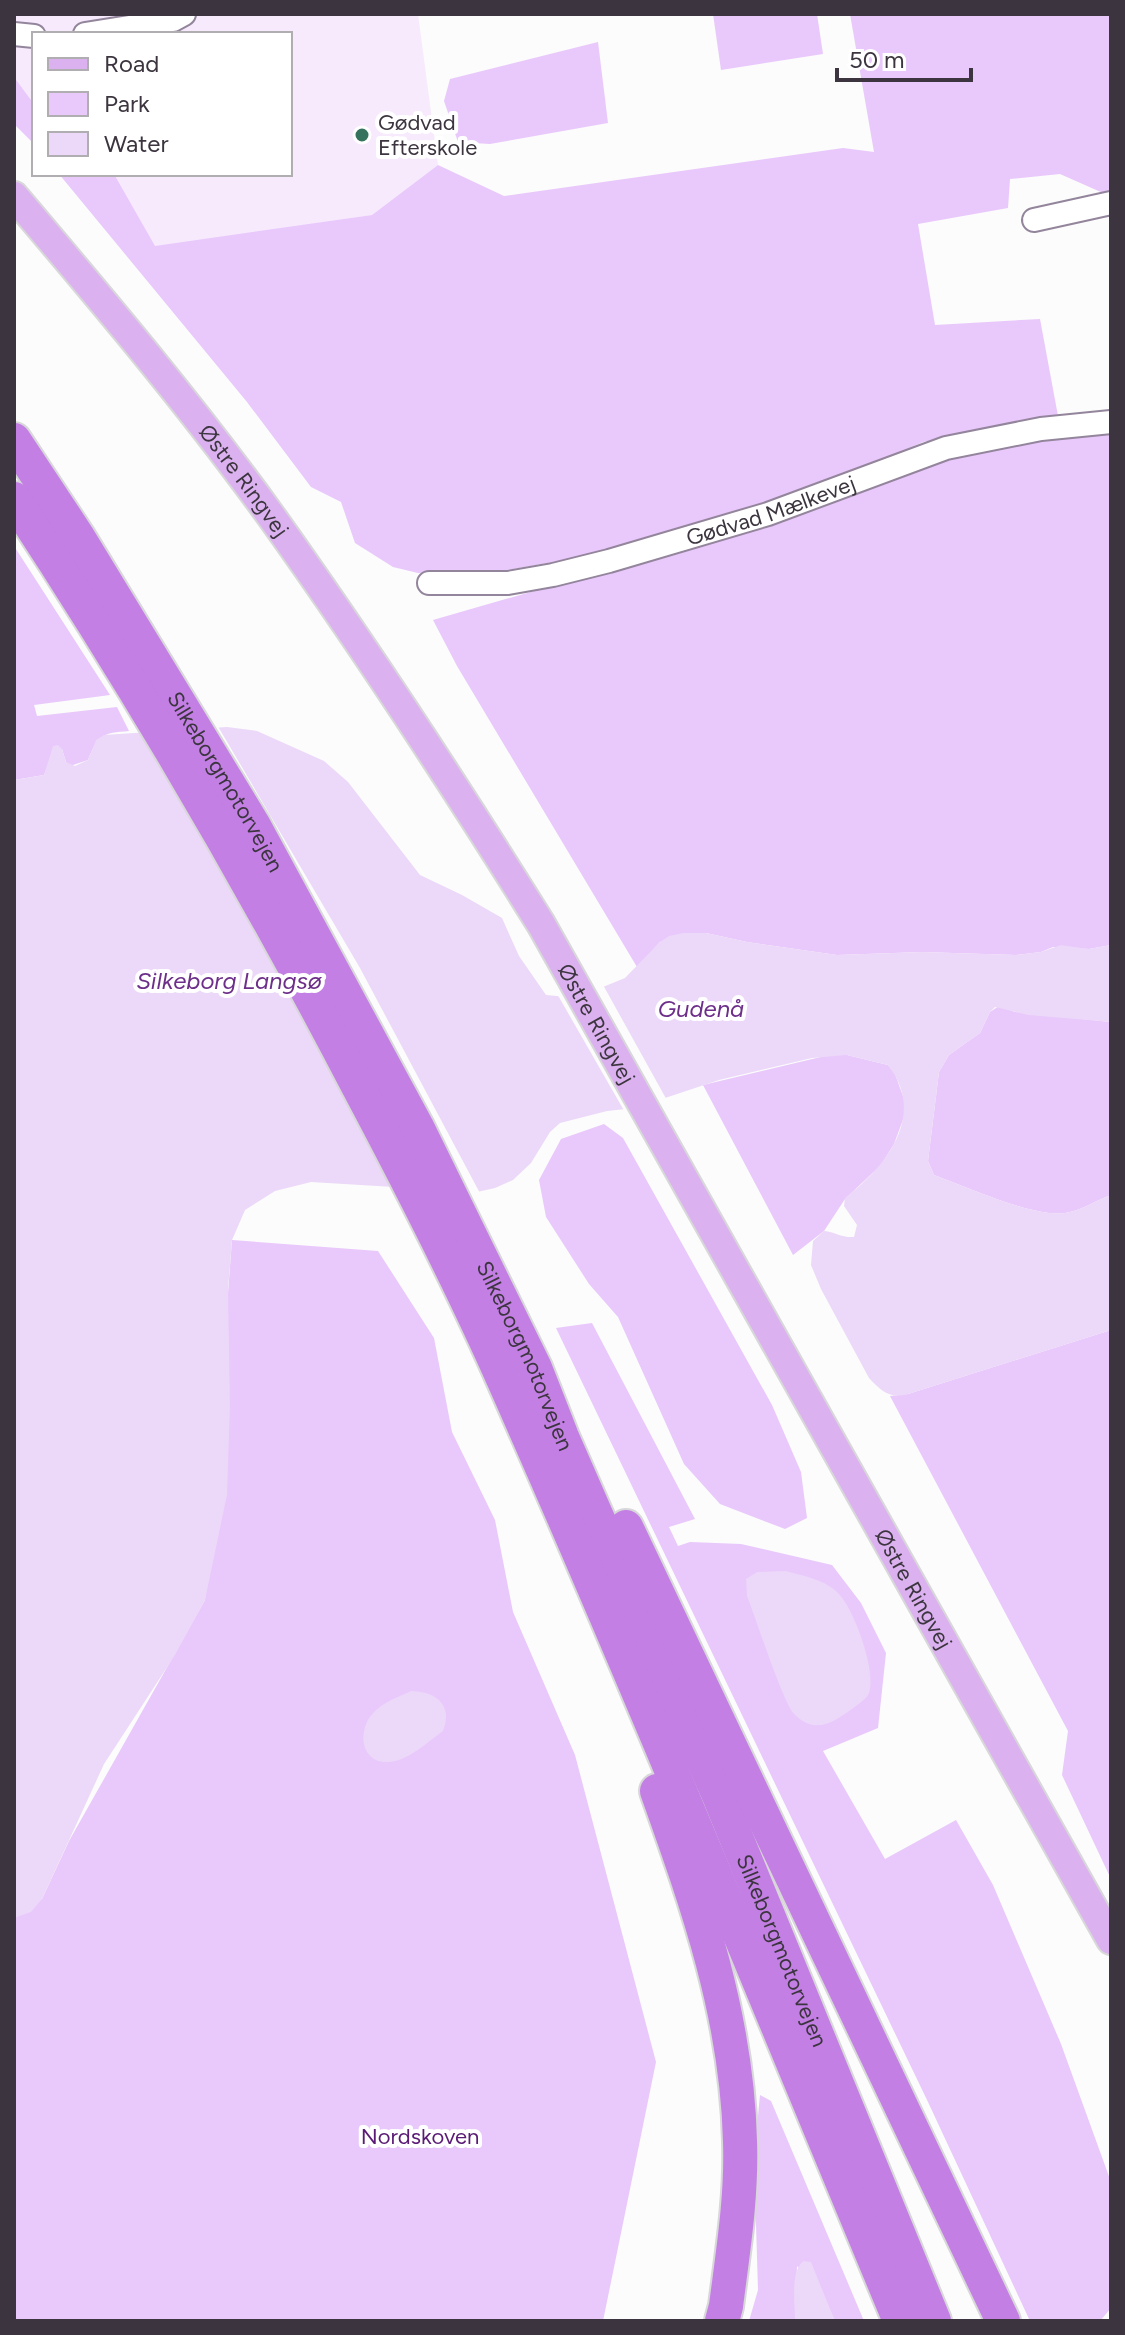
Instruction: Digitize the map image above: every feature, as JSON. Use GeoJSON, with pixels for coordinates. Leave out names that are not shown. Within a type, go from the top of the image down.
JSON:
{"type":"FeatureCollection","features":[{"type":"Feature","properties":{"kind":"highway","name":"Silkeborgmotorvejen"},"geometry":{"type":"LineString","coordinates":[[14,440],[64,546],[389,1144],[530,1370],[720,1798],[934,2321]]}},
{"type":"Feature","properties":{"kind":"highway","name":"Silkeborgmotorvejen"},"geometry":{"type":"LineString","coordinates":[[14,499],[64,546],[254,826],[417,1127],[516,1294],[530,1370],[532,1449],[725,1898],[900,2321]]}},
{"type":"Feature","properties":{"kind":"highway"},"geometry":{"type":"LineString","coordinates":[[530,1370],[746,1782],[1003,2321]]}},
{"type":"Feature","properties":{"kind":"highway"},"geometry":{"type":"LineString","coordinates":[[532,1449],[692,1890],[721,1987],[736,2088],[740,2141],[739,2197],[722,2321]]}},
{"type":"Feature","properties":{"kind":"main road","name":"Østre Ringvej"},"geometry":{"type":"LineString","coordinates":[[14,196],[104,302],[270,516],[452,782],[541,924],[1111,1940]]}},
{"type":"Feature","properties":{"kind":"main road","name":"Østre Ringvej"},"geometry":{"type":"LineString","coordinates":[[1091,1909],[1111,1956]]}},
{"type":"Feature","properties":{"kind":"street"},"geometry":{"type":"LineString","coordinates":[[98,32],[173,20],[184,14]]}},
{"type":"Feature","properties":{"kind":"street"},"geometry":{"type":"LineString","coordinates":[[1034,220],[1111,203]]}},
{"type":"Feature","properties":{"kind":"street","name":"Gødvad Mælkevej"},"geometry":{"type":"LineString","coordinates":[[429,583],[508,583],[553,575],[768,514],[946,448],[1041,429],[1111,422]]}},
{"type":"Feature","properties":{"kind":"shaded area","name":"Gødvad Efterskole"},"geometry":{"type":"Polygon","coordinates":[[[14,14],[418,14],[438,165],[372,215],[155,247],[115,176],[292,176],[292,32],[32,32],[32,101],[14,77],[14,14]]]}},
{"type":"Feature","properties":{"kind":"green space"},"geometry":{"type":"Polygon","coordinates":[[[713,14],[817,14],[823,54],[721,70],[713,14]]]}},
{"type":"Feature","properties":{"kind":"green space"},"geometry":{"type":"Polygon","coordinates":[[[850,14],[1111,14],[1111,192],[1103,193],[1060,174],[1010,179],[1008,208],[918,224],[935,325],[1040,319],[1058,416],[923,442],[857,472],[683,530],[581,557],[479,575],[418,573],[393,567],[355,543],[341,502],[311,487],[247,402],[61,176],[115,176],[155,246],[372,215],[438,165],[504,196],[843,148],[874,152],[850,14]]]}},
{"type":"Feature","properties":{"kind":"green space"},"geometry":{"type":"Polygon","coordinates":[[[598,42],[608,123],[490,144],[458,142],[444,101],[450,79],[598,42]]]}},
{"type":"Feature","properties":{"kind":"green space"},"geometry":{"type":"Polygon","coordinates":[[[14,77],[32,101],[32,142],[14,124],[14,77]]]}},
{"type":"Feature","properties":{"kind":"green space"},"geometry":{"type":"Polygon","coordinates":[[[1111,430],[1111,945],[1089,949],[1053,947],[1016,955],[922,952],[837,955],[706,933],[660,942],[637,967],[457,666],[433,620],[818,509],[883,477],[961,452],[1067,432],[1111,430]]]}},
{"type":"Feature","properties":{"kind":"green space"},"geometry":{"type":"Polygon","coordinates":[[[14,546],[110,695],[34,705],[37,716],[117,707],[129,731],[102,737],[88,760],[70,766],[62,749],[49,762],[44,775],[14,780],[14,546]]]}},
{"type":"Feature","properties":{"kind":"green space"},"geometry":{"type":"Polygon","coordinates":[[[999,1006],[1015,1012],[1111,1022],[1111,1195],[1071,1212],[1051,1213],[1000,1200],[934,1175],[928,1161],[939,1072],[949,1055],[980,1033],[990,1012],[999,1006]]]}},
{"type":"Feature","properties":{"kind":"green space"},"geometry":{"type":"Polygon","coordinates":[[[829,1055],[847,1055],[888,1065],[895,1074],[904,1099],[904,1117],[894,1144],[881,1165],[845,1199],[824,1231],[793,1255],[703,1085],[829,1055]]]}},
{"type":"Feature","properties":{"kind":"green space"},"geometry":{"type":"Polygon","coordinates":[[[604,1124],[623,1138],[772,1405],[801,1472],[807,1518],[785,1529],[720,1504],[684,1464],[618,1317],[589,1284],[546,1217],[539,1180],[561,1139],[604,1124]]]}},
{"type":"Feature","properties":{"kind":"green space","name":"Nordskoven"},"geometry":{"type":"Polygon","coordinates":[[[232,1240],[378,1251],[434,1338],[452,1432],[495,1520],[513,1612],[575,1755],[656,2062],[603,2321],[14,2321],[14,1918],[42,1899],[69,1841],[205,1600],[232,1240]]]}},
{"type":"Feature","properties":{"kind":"green space"},"geometry":{"type":"Polygon","coordinates":[[[592,1323],[695,1519],[669,1527],[678,1546],[690,1542],[741,1544],[832,1565],[861,1603],[886,1653],[878,1728],[823,1751],[885,1859],[956,1820],[993,1885],[1061,2044],[1111,2182],[1111,2308],[1100,2321],[1030,2321],[556,1328],[592,1323]]]}},
{"type":"Feature","properties":{"kind":"green space"},"geometry":{"type":"Polygon","coordinates":[[[1111,1330],[1111,1879],[1062,1775],[1068,1731],[890,1396],[908,1394],[1111,1330]]]}},
{"type":"Feature","properties":{"kind":"green space"},"geometry":{"type":"Polygon","coordinates":[[[760,2095],[771,2101],[864,2321],[835,2321],[824,2297],[797,2266],[795,2321],[749,2321],[758,2290],[754,2158],[760,2095]]]}},
{"type":"Feature","properties":{"kind":"water","name":"Silkeborg Langsø"},"geometry":{"type":"Polygon","coordinates":[[[227,727],[257,731],[324,761],[348,782],[420,875],[502,918],[519,956],[546,995],[576,998],[625,978],[660,942],[683,933],[706,933],[837,955],[922,952],[1016,955],[1041,952],[1061,945],[1089,949],[1111,945],[1111,1022],[1028,1015],[995,1007],[980,1033],[949,1055],[939,1072],[928,1161],[934,1175],[1000,1200],[1051,1213],[1071,1212],[1111,1195],[1111,1330],[908,1394],[891,1395],[873,1383],[821,1289],[811,1265],[813,1241],[824,1231],[854,1237],[857,1225],[844,1206],[845,1198],[875,1171],[887,1155],[903,1121],[904,1102],[899,1084],[888,1065],[847,1055],[812,1058],[719,1080],[635,1108],[607,1111],[560,1123],[550,1132],[531,1163],[513,1180],[495,1188],[477,1192],[311,1182],[275,1191],[245,1210],[232,1240],[228,1289],[230,1406],[227,1495],[205,1600],[175,1655],[104,1764],[42,1899],[31,1912],[14,1918],[14,780],[44,775],[53,746],[58,745],[66,762],[75,766],[88,760],[96,740],[104,735],[227,727]]]}},
{"type":"Feature","properties":{"kind":"water"},"geometry":{"type":"Polygon","coordinates":[[[786,1571],[819,1581],[843,1598],[867,1655],[871,1683],[868,1695],[845,1714],[823,1725],[809,1724],[789,1707],[747,1596],[746,1579],[757,1572],[786,1571]]]}},
{"type":"Feature","properties":{"kind":"water"},"geometry":{"type":"Polygon","coordinates":[[[411,1691],[428,1694],[440,1701],[446,1714],[443,1731],[418,1750],[396,1761],[372,1758],[363,1737],[368,1720],[381,1706],[411,1691]]]}},
{"type":"Feature","properties":{"kind":"water"},"geometry":{"type":"Polygon","coordinates":[[[803,2261],[811,2262],[835,2321],[795,2321],[796,2273],[803,2261]]]}},
{"type":"Feature","properties":{"kind":"pier"},"geometry":{"type":"Polygon","coordinates":[[[216,723],[360,968],[481,1195],[434,1193],[180,725],[216,723]]]}},
{"type":"Feature","properties":{"kind":"pier"},"geometry":{"type":"Polygon","coordinates":[[[602,983],[668,1102],[626,1114],[556,992],[575,994],[602,983]]]}},
{"type":"Feature","properties":{"kind":"place","name":"Gødvad Efterskole"},"geometry":{"type":"Point","coordinates":[362,135]}},
{"type":"Feature","properties":{"kind":"water label","name":"Gudenå"},"geometry":{"type":"Point","coordinates":[701,1008]}}]}
